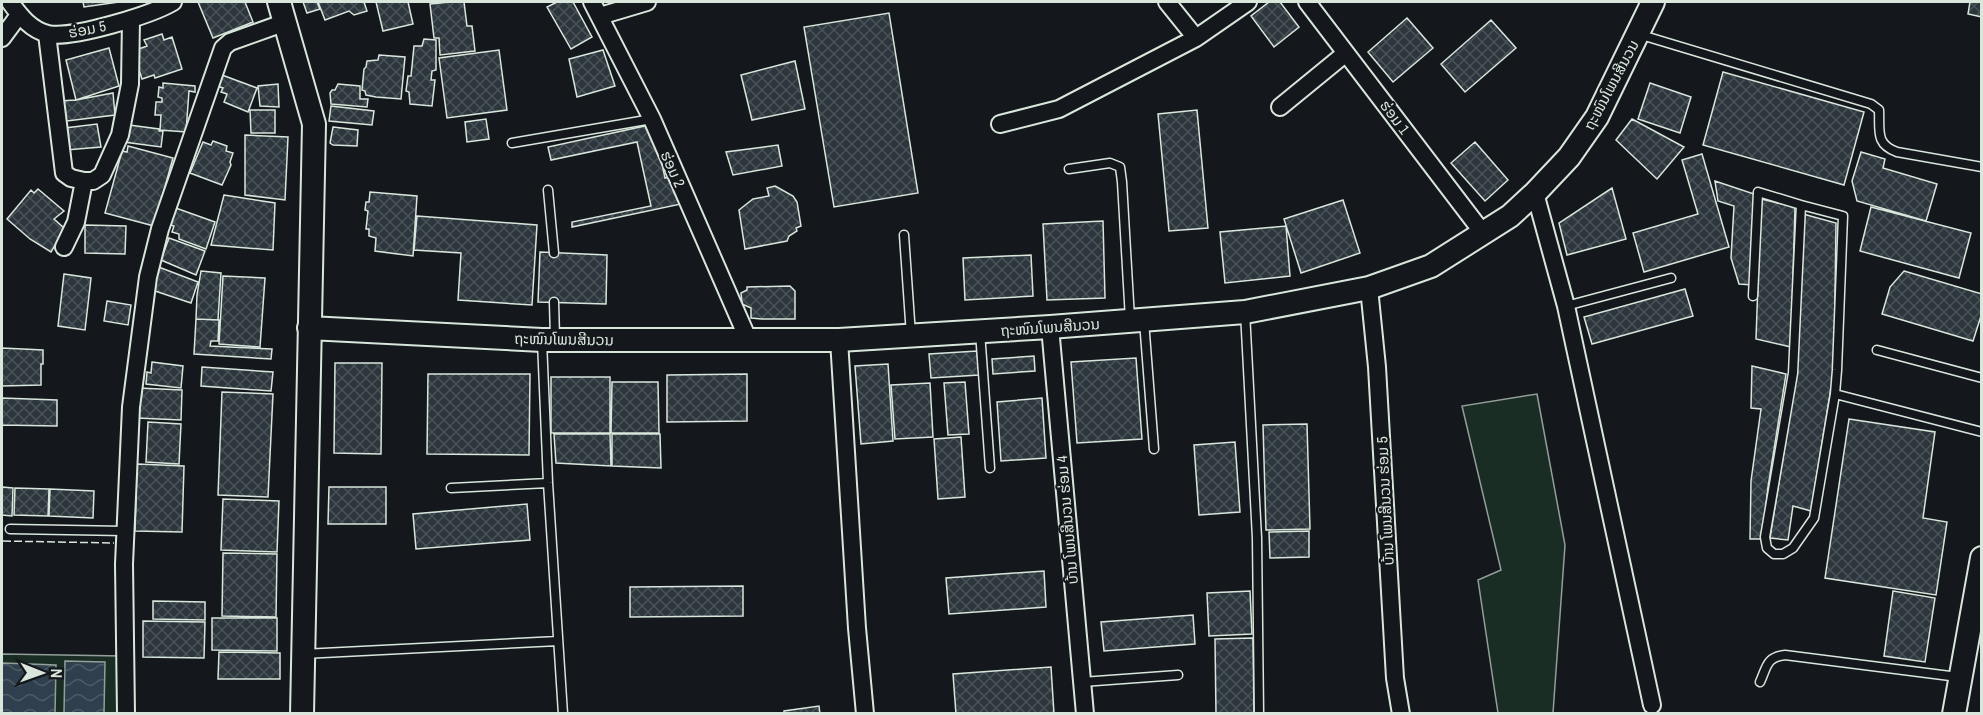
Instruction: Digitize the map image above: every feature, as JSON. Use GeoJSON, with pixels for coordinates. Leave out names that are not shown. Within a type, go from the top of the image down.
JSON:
{"type":"FeatureCollection","features":[{"type":"Feature","properties":{"kind":"street","name":"ຮ່ອມ 5"},"geometry":{"type":"LineString","coordinates":[[15,8],[32,27],[47,34],[60,35],[131,19],[173,2]]}},
{"type":"Feature","properties":{"kind":"street"},"geometry":{"type":"LineString","coordinates":[[596,9],[647,2]]}},
{"type":"Feature","properties":{"kind":"street"},"geometry":{"type":"LineString","coordinates":[[1167,2],[1196,38]]}},
{"type":"Feature","properties":{"kind":"street"},"geometry":{"type":"LineString","coordinates":[[1000,124],[1059,109],[1196,38],[1248,2]]}},
{"type":"Feature","properties":{"kind":"street","name":"ຮ່ອມ 1"},"geometry":{"type":"LineString","coordinates":[[1307,2],[1483,233]]}},
{"type":"Feature","properties":{"kind":"street","name":"ຖະໜົນໂພນສີນວນ"},"geometry":{"type":"LineString","coordinates":[[309,328],[549,340],[838,340],[1245,312],[1369,288],[1431,266],[1510,216],[1535,193],[1569,157],[1598,117],[1653,2]]}},
{"type":"Feature","properties":{"kind":"street"},"geometry":{"type":"LineString","coordinates":[[2,38],[15,8]]}},
{"type":"Feature","properties":{"kind":"street","name":"ຮ່ອມ 2"},"geometry":{"type":"LineString","coordinates":[[596,9],[652,119],[748,339]]}},
{"type":"Feature","properties":{"kind":"street"},"geometry":{"type":"LineString","coordinates":[[126,714],[124,564],[131,407],[148,277],[160,229],[223,48],[282,12],[314,124],[302,714]]}},
{"type":"Feature","properties":{"kind":"street"},"geometry":{"type":"LineString","coordinates":[[47,34],[63,173],[71,178],[93,181],[102,175],[120,135],[130,84],[131,19]]}},
{"type":"Feature","properties":{"kind":"street"},"geometry":{"type":"LineString","coordinates":[[1280,107],[1346,53]]}},
{"type":"Feature","properties":{"kind":"street"},"geometry":{"type":"LineString","coordinates":[[64,247],[76,222],[84,181]]}},
{"type":"Feature","properties":{"kind":"street"},"geometry":{"type":"LineString","coordinates":[[1535,193],[1566,306],[1653,705]]}},
{"type":"Feature","properties":{"kind":"street","name":"ບ້ານ ໂພນສີນວນ ຮ່ອມ 5"},"geometry":{"type":"LineString","coordinates":[[1369,288],[1377,367],[1395,678],[1401,714]]}},
{"type":"Feature","properties":{"kind":"street","name":"ບ້ານ ໂພນສີນວນ ຮ່ອມ 4"},"geometry":{"type":"LineString","coordinates":[[1050,327],[1085,714]]}},
{"type":"Feature","properties":{"kind":"street"},"geometry":{"type":"LineString","coordinates":[[838,340],[865,714]]}},
{"type":"Feature","properties":{"kind":"street"},"geometry":{"type":"LineString","coordinates":[[1954,714],[1959,677],[1980,581],[1982,558]]}},
{"type":"Feature","properties":{"kind":"lane"},"geometry":{"type":"LineString","coordinates":[[1638,33],[1871,104],[1879,110],[1880,141],[1886,149],[1982,167]]}},
{"type":"Feature","properties":{"kind":"lane"},"geometry":{"type":"LineString","coordinates":[[512,143],[652,119]]}},
{"type":"Feature","properties":{"kind":"lane"},"geometry":{"type":"LineString","coordinates":[[1069,169],[1110,163],[1120,167],[1154,449]]}},
{"type":"Feature","properties":{"kind":"lane"},"geometry":{"type":"LineString","coordinates":[[548,190],[554,253]]}},
{"type":"Feature","properties":{"kind":"lane"},"geometry":{"type":"LineString","coordinates":[[1753,296],[1758,192],[1801,204],[1843,216],[1835,394],[1814,518],[1792,548],[1783,554],[1774,554],[1767,548],[1765,537],[1793,373],[1801,204]]}},
{"type":"Feature","properties":{"kind":"lane"},"geometry":{"type":"LineString","coordinates":[[904,235],[911,336]]}},
{"type":"Feature","properties":{"kind":"lane"},"geometry":{"type":"LineString","coordinates":[[1566,306],[1671,278]]}},
{"type":"Feature","properties":{"kind":"lane"},"geometry":{"type":"LineString","coordinates":[[554,302],[549,340],[548,483],[563,714]]}},
{"type":"Feature","properties":{"kind":"lane"},"geometry":{"type":"LineString","coordinates":[[1245,312],[1257,538],[1259,714]]}},
{"type":"Feature","properties":{"kind":"lane"},"geometry":{"type":"LineString","coordinates":[[980,332],[990,468]]}},
{"type":"Feature","properties":{"kind":"lane"},"geometry":{"type":"LineString","coordinates":[[1877,350],[1982,378]]}},
{"type":"Feature","properties":{"kind":"lane"},"geometry":{"type":"LineString","coordinates":[[1835,394],[1982,432]]}},
{"type":"Feature","properties":{"kind":"lane"},"geometry":{"type":"LineString","coordinates":[[451,488],[548,483]]}},
{"type":"Feature","properties":{"kind":"lane"},"geometry":{"type":"LineString","coordinates":[[10,529],[125,531]]}},
{"type":"Feature","properties":{"kind":"lane"},"geometry":{"type":"LineString","coordinates":[[303,654],[558,641]]}},
{"type":"Feature","properties":{"kind":"lane"},"geometry":{"type":"LineString","coordinates":[[1761,682],[1769,661],[1775,656],[1785,655],[1959,677]]}},
{"type":"Feature","properties":{"kind":"lane"},"geometry":{"type":"LineString","coordinates":[[1082,682],[1178,675]]}},
{"type":"Feature","properties":{"kind":"green space"},"geometry":{"type":"Polygon","coordinates":[[[1537,394],[1565,545],[1553,713],[1498,713],[1478,580],[1501,570],[1462,406],[1537,394]]]}},
{"type":"Feature","properties":{"kind":"green space"},"geometry":{"type":"Polygon","coordinates":[[[2,654],[122,656],[123,713],[2,714],[2,654]]]}},
{"type":"Feature","properties":{"kind":"water"},"geometry":{"type":"Polygon","coordinates":[[[65,661],[105,662],[104,713],[64,713],[65,661]]]}},
{"type":"Feature","properties":{"kind":"water"},"geometry":{"type":"Polygon","coordinates":[[[2,663],[56,665],[55,713],[2,713],[2,663]]]}},
{"type":"Feature","properties":{"kind":"building"},"geometry":{"type":"Polygon","coordinates":[[[83,2],[119,2],[84,7],[83,2]]]}},
{"type":"Feature","properties":{"kind":"building"},"geometry":{"type":"Polygon","coordinates":[[[198,2],[245,2],[253,22],[213,38],[198,2]]]}},
{"type":"Feature","properties":{"kind":"building"},"geometry":{"type":"Polygon","coordinates":[[[303,2],[317,2],[320,9],[307,13],[303,2]]]}},
{"type":"Feature","properties":{"kind":"building"},"geometry":{"type":"Polygon","coordinates":[[[318,2],[364,2],[367,11],[354,15],[349,11],[325,20],[318,2]]]}},
{"type":"Feature","properties":{"kind":"building"},"geometry":{"type":"Polygon","coordinates":[[[376,2],[408,2],[413,24],[383,31],[376,2]]]}},
{"type":"Feature","properties":{"kind":"building"},"geometry":{"type":"Polygon","coordinates":[[[464,2],[467,26],[472,26],[475,51],[440,55],[439,38],[434,38],[430,4],[464,2]]]}},
{"type":"Feature","properties":{"kind":"building"},"geometry":{"type":"Polygon","coordinates":[[[557,2],[573,2],[592,37],[571,49],[547,7],[557,2]]]}},
{"type":"Feature","properties":{"kind":"building"},"geometry":{"type":"Polygon","coordinates":[[[1269,2],[1280,2],[1299,27],[1274,47],[1251,16],[1269,2]]]}},
{"type":"Feature","properties":{"kind":"building"},"geometry":{"type":"Polygon","coordinates":[[[1970,2],[1982,2],[1982,17],[1968,14],[1970,2]]]}},
{"type":"Feature","properties":{"kind":"building"},"geometry":{"type":"Polygon","coordinates":[[[889,13],[918,193],[834,207],[804,27],[889,13]]]}},
{"type":"Feature","properties":{"kind":"building"},"geometry":{"type":"Polygon","coordinates":[[[1407,18],[1433,48],[1393,82],[1368,52],[1407,18]]]}},
{"type":"Feature","properties":{"kind":"building"},"geometry":{"type":"Polygon","coordinates":[[[1491,20],[1516,48],[1465,92],[1441,64],[1491,20]]]}},
{"type":"Feature","properties":{"kind":"building"},"geometry":{"type":"Polygon","coordinates":[[[162,34],[164,40],[172,37],[182,69],[155,78],[154,75],[142,79],[133,51],[147,46],[144,40],[162,34]]]}},
{"type":"Feature","properties":{"kind":"building"},"geometry":{"type":"Polygon","coordinates":[[[424,39],[436,40],[436,70],[432,71],[431,80],[435,80],[432,106],[410,104],[409,92],[406,91],[408,76],[411,76],[414,46],[422,46],[424,39]]]}},
{"type":"Feature","properties":{"kind":"building"},"geometry":{"type":"Polygon","coordinates":[[[109,48],[119,86],[76,100],[66,60],[109,48]]]}},
{"type":"Feature","properties":{"kind":"building"},"geometry":{"type":"Polygon","coordinates":[[[499,50],[507,110],[447,118],[439,58],[499,50]]]}},
{"type":"Feature","properties":{"kind":"building"},"geometry":{"type":"Polygon","coordinates":[[[603,50],[615,86],[577,97],[569,59],[603,50]]]}},
{"type":"Feature","properties":{"kind":"building"},"geometry":{"type":"Polygon","coordinates":[[[379,55],[405,57],[401,99],[366,95],[362,90],[367,61],[378,60],[379,55]]]}},
{"type":"Feature","properties":{"kind":"building"},"geometry":{"type":"Polygon","coordinates":[[[795,61],[805,109],[752,120],[741,75],[795,61]]]}},
{"type":"Feature","properties":{"kind":"building"},"geometry":{"type":"Polygon","coordinates":[[[1723,72],[1864,112],[1844,185],[1703,145],[1723,72]]]}},
{"type":"Feature","properties":{"kind":"building"},"geometry":{"type":"Polygon","coordinates":[[[222,75],[257,88],[248,112],[224,102],[227,94],[221,92],[223,88],[217,86],[222,75]]]}},
{"type":"Feature","properties":{"kind":"building"},"geometry":{"type":"Polygon","coordinates":[[[163,83],[195,86],[195,92],[189,91],[186,132],[160,130],[161,115],[155,115],[156,102],[162,102],[162,98],[158,97],[159,87],[163,88],[163,83]]]}},
{"type":"Feature","properties":{"kind":"building"},"geometry":{"type":"Polygon","coordinates":[[[1650,83],[1691,97],[1680,133],[1638,119],[1650,83]]]}},
{"type":"Feature","properties":{"kind":"building"},"geometry":{"type":"Polygon","coordinates":[[[278,84],[279,107],[260,106],[258,86],[278,84]]]}},
{"type":"Feature","properties":{"kind":"building"},"geometry":{"type":"Polygon","coordinates":[[[338,84],[360,86],[360,99],[368,99],[367,107],[331,104],[330,93],[338,84]]]}},
{"type":"Feature","properties":{"kind":"building"},"geometry":{"type":"Polygon","coordinates":[[[113,93],[115,115],[59,122],[59,101],[113,93]]]}},
{"type":"Feature","properties":{"kind":"building"},"geometry":{"type":"Polygon","coordinates":[[[331,106],[374,111],[372,125],[329,121],[331,106]]]}},
{"type":"Feature","properties":{"kind":"building"},"geometry":{"type":"Polygon","coordinates":[[[250,110],[275,110],[275,133],[251,133],[250,110]]]}},
{"type":"Feature","properties":{"kind":"building"},"geometry":{"type":"Polygon","coordinates":[[[1197,110],[1208,228],[1169,231],[1158,114],[1197,110]]]}},
{"type":"Feature","properties":{"kind":"building"},"geometry":{"type":"Polygon","coordinates":[[[486,119],[489,139],[467,142],[465,122],[486,119]]]}},
{"type":"Feature","properties":{"kind":"building"},"geometry":{"type":"Polygon","coordinates":[[[1632,119],[1684,147],[1657,179],[1616,140],[1632,119]]]}},
{"type":"Feature","properties":{"kind":"building"},"geometry":{"type":"Polygon","coordinates":[[[97,124],[101,147],[66,150],[65,128],[97,124]]]}},
{"type":"Feature","properties":{"kind":"building"},"geometry":{"type":"Polygon","coordinates":[[[654,124],[665,178],[675,176],[681,204],[572,227],[572,222],[651,206],[637,142],[551,160],[548,147],[654,124]]]}},
{"type":"Feature","properties":{"kind":"building"},"geometry":{"type":"Polygon","coordinates":[[[129,125],[163,131],[161,147],[124,142],[129,125]]]}},
{"type":"Feature","properties":{"kind":"building"},"geometry":{"type":"Polygon","coordinates":[[[333,127],[358,130],[357,146],[330,143],[333,127]]]}},
{"type":"Feature","properties":{"kind":"building"},"geometry":{"type":"Polygon","coordinates":[[[245,135],[288,137],[285,200],[245,195],[245,135]]]}},
{"type":"Feature","properties":{"kind":"building"},"geometry":{"type":"Polygon","coordinates":[[[213,141],[227,146],[226,151],[233,153],[231,165],[222,185],[190,173],[203,142],[211,145],[213,141]]]}},
{"type":"Feature","properties":{"kind":"building"},"geometry":{"type":"Polygon","coordinates":[[[1475,142],[1508,180],[1485,201],[1451,163],[1475,142]]]}},
{"type":"Feature","properties":{"kind":"building"},"geometry":{"type":"Polygon","coordinates":[[[778,145],[782,166],[733,175],[726,152],[778,145]]]}},
{"type":"Feature","properties":{"kind":"building"},"geometry":{"type":"Polygon","coordinates":[[[128,146],[173,158],[154,226],[105,213],[122,151],[127,152],[128,146]]]}},
{"type":"Feature","properties":{"kind":"building"},"geometry":{"type":"Polygon","coordinates":[[[1861,152],[1885,159],[1883,168],[1937,184],[1926,221],[1857,201],[1852,181],[1861,152]]]}},
{"type":"Feature","properties":{"kind":"building"},"geometry":{"type":"Polygon","coordinates":[[[1702,154],[1729,247],[1644,272],[1633,233],[1698,214],[1682,160],[1702,154]]]}},
{"type":"Feature","properties":{"kind":"building"},"geometry":{"type":"Polygon","coordinates":[[[1715,181],[1754,194],[1752,285],[1739,284],[1731,258],[1734,206],[1718,201],[1715,181]]]}},
{"type":"Feature","properties":{"kind":"building"},"geometry":{"type":"Polygon","coordinates":[[[775,186],[793,196],[797,202],[801,226],[796,228],[797,231],[789,236],[787,241],[745,249],[739,210],[753,199],[769,196],[767,188],[775,186]]]}},
{"type":"Feature","properties":{"kind":"building"},"geometry":{"type":"Polygon","coordinates":[[[1612,188],[1626,239],[1567,255],[1559,223],[1612,188]]]}},
{"type":"Feature","properties":{"kind":"building"},"geometry":{"type":"Polygon","coordinates":[[[38,189],[64,211],[54,219],[65,229],[51,252],[30,239],[7,219],[31,190],[34,193],[38,189]]]}},
{"type":"Feature","properties":{"kind":"building"},"geometry":{"type":"Polygon","coordinates":[[[370,192],[417,196],[413,256],[375,251],[376,238],[369,236],[369,229],[366,229],[368,211],[365,210],[370,192]]]}},
{"type":"Feature","properties":{"kind":"building"},"geometry":{"type":"Polygon","coordinates":[[[224,195],[275,203],[273,250],[211,245],[224,195]]]}},
{"type":"Feature","properties":{"kind":"building"},"geometry":{"type":"Polygon","coordinates":[[[1761,199],[1795,207],[1791,347],[1756,339],[1761,199]]]}},
{"type":"Feature","properties":{"kind":"building"},"geometry":{"type":"Polygon","coordinates":[[[1343,200],[1360,253],[1301,273],[1284,219],[1343,200]]]}},
{"type":"Feature","properties":{"kind":"building"},"geometry":{"type":"Polygon","coordinates":[[[170,206],[215,222],[206,249],[179,239],[179,234],[172,232],[174,226],[164,223],[170,206]]]}},
{"type":"Feature","properties":{"kind":"building"},"geometry":{"type":"Polygon","coordinates":[[[1871,207],[1971,233],[1959,278],[1860,251],[1871,207]]]}},
{"type":"Feature","properties":{"kind":"building"},"geometry":{"type":"Polygon","coordinates":[[[1803,214],[1836,223],[1834,369],[1811,511],[1793,506],[1788,540],[1770,538],[1797,371],[1803,214]]]}},
{"type":"Feature","properties":{"kind":"building"},"geometry":{"type":"Polygon","coordinates":[[[417,216],[537,225],[532,305],[458,300],[461,253],[414,250],[417,216]]]}},
{"type":"Feature","properties":{"kind":"building"},"geometry":{"type":"Polygon","coordinates":[[[1103,221],[1105,298],[1047,300],[1043,224],[1103,221]]]}},
{"type":"Feature","properties":{"kind":"building"},"geometry":{"type":"Polygon","coordinates":[[[85,225],[126,226],[125,254],[85,253],[85,225]]]}},
{"type":"Feature","properties":{"kind":"building"},"geometry":{"type":"Polygon","coordinates":[[[1286,226],[1290,276],[1225,283],[1220,232],[1286,226]]]}},
{"type":"Feature","properties":{"kind":"building"},"geometry":{"type":"Polygon","coordinates":[[[169,238],[205,251],[196,275],[161,260],[169,238]]]}},
{"type":"Feature","properties":{"kind":"building"},"geometry":{"type":"Polygon","coordinates":[[[540,252],[607,255],[606,304],[538,302],[540,252]]]}},
{"type":"Feature","properties":{"kind":"building"},"geometry":{"type":"Polygon","coordinates":[[[1031,255],[1033,296],[965,300],[963,258],[1031,255]]]}},
{"type":"Feature","properties":{"kind":"building"},"geometry":{"type":"Polygon","coordinates":[[[156,266],[198,282],[191,303],[149,289],[156,266]]]}},
{"type":"Feature","properties":{"kind":"building"},"geometry":{"type":"Polygon","coordinates":[[[201,271],[221,273],[218,320],[196,319],[201,271]]]}},
{"type":"Feature","properties":{"kind":"building"},"geometry":{"type":"Polygon","coordinates":[[[1904,271],[1982,294],[1982,313],[1973,341],[1882,314],[1890,287],[1904,271]]]}},
{"type":"Feature","properties":{"kind":"building"},"geometry":{"type":"Polygon","coordinates":[[[64,274],[91,278],[85,330],[58,326],[64,274]]]}},
{"type":"Feature","properties":{"kind":"building"},"geometry":{"type":"Polygon","coordinates":[[[223,276],[265,278],[260,347],[219,344],[223,276]]]}},
{"type":"Feature","properties":{"kind":"building"},"geometry":{"type":"Polygon","coordinates":[[[790,286],[795,291],[795,319],[751,318],[751,308],[742,304],[741,293],[747,290],[747,287],[790,286]]]}},
{"type":"Feature","properties":{"kind":"building"},"geometry":{"type":"Polygon","coordinates":[[[1685,289],[1693,316],[1592,344],[1584,317],[1685,289]]]}},
{"type":"Feature","properties":{"kind":"building"},"geometry":{"type":"Polygon","coordinates":[[[107,301],[131,305],[128,325],[104,321],[107,301]]]}},
{"type":"Feature","properties":{"kind":"building"},"geometry":{"type":"Polygon","coordinates":[[[196,319],[219,320],[218,341],[211,341],[210,346],[272,349],[271,359],[194,354],[196,319]]]}},
{"type":"Feature","properties":{"kind":"building"},"geometry":{"type":"Polygon","coordinates":[[[2,348],[43,350],[41,385],[2,386],[2,348]]]}},
{"type":"Feature","properties":{"kind":"building"},"geometry":{"type":"Polygon","coordinates":[[[977,351],[979,375],[931,378],[929,354],[977,351]]]}},
{"type":"Feature","properties":{"kind":"building"},"geometry":{"type":"Polygon","coordinates":[[[1034,356],[1035,371],[993,374],[992,359],[1034,356]]]}},
{"type":"Feature","properties":{"kind":"building"},"geometry":{"type":"Polygon","coordinates":[[[1136,358],[1142,439],[1077,443],[1071,362],[1136,358]]]}},
{"type":"Feature","properties":{"kind":"building"},"geometry":{"type":"Polygon","coordinates":[[[152,362],[183,366],[181,388],[146,384],[147,372],[151,373],[152,362]]]}},
{"type":"Feature","properties":{"kind":"building"},"geometry":{"type":"Polygon","coordinates":[[[335,363],[382,363],[381,454],[334,453],[335,363]]]}},
{"type":"Feature","properties":{"kind":"building"},"geometry":{"type":"Polygon","coordinates":[[[888,364],[893,441],[861,444],[855,366],[888,364]]]}},
{"type":"Feature","properties":{"kind":"building"},"geometry":{"type":"Polygon","coordinates":[[[1752,366],[1786,374],[1762,539],[1750,539],[1751,481],[1761,409],[1751,408],[1752,366]]]}},
{"type":"Feature","properties":{"kind":"building"},"geometry":{"type":"Polygon","coordinates":[[[202,367],[273,372],[271,391],[201,386],[202,367]]]}},
{"type":"Feature","properties":{"kind":"building"},"geometry":{"type":"Polygon","coordinates":[[[428,374],[530,374],[529,455],[427,454],[428,374]]]}},
{"type":"Feature","properties":{"kind":"building"},"geometry":{"type":"Polygon","coordinates":[[[747,374],[747,421],[667,422],[667,375],[747,374]]]}},
{"type":"Feature","properties":{"kind":"building"},"geometry":{"type":"Polygon","coordinates":[[[551,377],[610,377],[610,433],[551,433],[551,377]]]}},
{"type":"Feature","properties":{"kind":"building"},"geometry":{"type":"Polygon","coordinates":[[[612,382],[658,382],[659,433],[611,433],[612,382]]]}},
{"type":"Feature","properties":{"kind":"building"},"geometry":{"type":"Polygon","coordinates":[[[965,382],[969,434],[948,435],[944,383],[965,382]]]}},
{"type":"Feature","properties":{"kind":"building"},"geometry":{"type":"Polygon","coordinates":[[[930,383],[933,437],[895,439],[891,385],[930,383]]]}},
{"type":"Feature","properties":{"kind":"building"},"geometry":{"type":"Polygon","coordinates":[[[138,388],[182,390],[181,420],[137,418],[138,388]]]}},
{"type":"Feature","properties":{"kind":"building"},"geometry":{"type":"Polygon","coordinates":[[[222,392],[273,394],[268,497],[218,495],[222,392]]]}},
{"type":"Feature","properties":{"kind":"building"},"geometry":{"type":"Polygon","coordinates":[[[2,398],[57,400],[57,426],[2,425],[2,398]]]}},
{"type":"Feature","properties":{"kind":"building"},"geometry":{"type":"Polygon","coordinates":[[[1042,398],[1046,458],[1001,461],[997,402],[1042,398]]]}},
{"type":"Feature","properties":{"kind":"building"},"geometry":{"type":"Polygon","coordinates":[[[1849,419],[1935,432],[1923,518],[1947,522],[1936,595],[1825,578],[1849,419]]]}},
{"type":"Feature","properties":{"kind":"building"},"geometry":{"type":"Polygon","coordinates":[[[148,422],[181,424],[179,464],[146,462],[148,422]]]}},
{"type":"Feature","properties":{"kind":"building"},"geometry":{"type":"Polygon","coordinates":[[[1307,424],[1310,529],[1266,530],[1263,425],[1307,424]]]}},
{"type":"Feature","properties":{"kind":"building"},"geometry":{"type":"Polygon","coordinates":[[[554,434],[610,434],[611,466],[556,463],[554,434]]]}},
{"type":"Feature","properties":{"kind":"building"},"geometry":{"type":"Polygon","coordinates":[[[612,434],[660,434],[661,468],[612,466],[612,434]]]}},
{"type":"Feature","properties":{"kind":"building"},"geometry":{"type":"Polygon","coordinates":[[[961,437],[965,497],[938,499],[934,439],[961,437]]]}},
{"type":"Feature","properties":{"kind":"building"},"geometry":{"type":"Polygon","coordinates":[[[1235,442],[1240,512],[1199,515],[1194,445],[1235,442]]]}},
{"type":"Feature","properties":{"kind":"building"},"geometry":{"type":"Polygon","coordinates":[[[137,464],[184,466],[182,532],[135,531],[137,464]]]}},
{"type":"Feature","properties":{"kind":"building"},"geometry":{"type":"Polygon","coordinates":[[[2,487],[13,488],[12,516],[2,515],[2,487]]]}},
{"type":"Feature","properties":{"kind":"building"},"geometry":{"type":"Polygon","coordinates":[[[329,487],[386,487],[386,524],[328,524],[329,487]]]}},
{"type":"Feature","properties":{"kind":"building"},"geometry":{"type":"Polygon","coordinates":[[[15,488],[49,489],[48,516],[14,515],[15,488]]]}},
{"type":"Feature","properties":{"kind":"building"},"geometry":{"type":"Polygon","coordinates":[[[50,489],[94,491],[93,518],[49,516],[50,489]]]}},
{"type":"Feature","properties":{"kind":"building"},"geometry":{"type":"Polygon","coordinates":[[[223,499],[279,501],[277,552],[221,550],[223,499]]]}},
{"type":"Feature","properties":{"kind":"building"},"geometry":{"type":"Polygon","coordinates":[[[527,504],[530,540],[416,549],[413,514],[527,504]]]}},
{"type":"Feature","properties":{"kind":"building"},"geometry":{"type":"Polygon","coordinates":[[[1309,531],[1309,557],[1270,558],[1269,532],[1309,531]]]}},
{"type":"Feature","properties":{"kind":"building"},"geometry":{"type":"Polygon","coordinates":[[[223,553],[277,554],[276,617],[222,616],[223,553]]]}},
{"type":"Feature","properties":{"kind":"building"},"geometry":{"type":"Polygon","coordinates":[[[1044,571],[1046,607],[949,614],[946,578],[1044,571]]]}},
{"type":"Feature","properties":{"kind":"building"},"geometry":{"type":"Polygon","coordinates":[[[743,586],[743,616],[630,617],[630,587],[743,586]]]}},
{"type":"Feature","properties":{"kind":"building"},"geometry":{"type":"Polygon","coordinates":[[[1250,591],[1252,634],[1209,636],[1207,593],[1250,591]]]}},
{"type":"Feature","properties":{"kind":"building"},"geometry":{"type":"Polygon","coordinates":[[[1893,591],[1935,598],[1925,662],[1884,656],[1893,591]]]}},
{"type":"Feature","properties":{"kind":"building"},"geometry":{"type":"Polygon","coordinates":[[[153,601],[205,602],[205,620],[153,619],[153,601]]]}},
{"type":"Feature","properties":{"kind":"building"},"geometry":{"type":"Polygon","coordinates":[[[1193,615],[1195,644],[1104,651],[1101,622],[1193,615]]]}},
{"type":"Feature","properties":{"kind":"building"},"geometry":{"type":"Polygon","coordinates":[[[212,618],[277,618],[277,651],[212,650],[212,618]]]}},
{"type":"Feature","properties":{"kind":"building"},"geometry":{"type":"Polygon","coordinates":[[[143,621],[205,622],[204,658],[143,657],[143,621]]]}},
{"type":"Feature","properties":{"kind":"building"},"geometry":{"type":"Polygon","coordinates":[[[1253,638],[1254,714],[1216,714],[1215,639],[1253,638]]]}},
{"type":"Feature","properties":{"kind":"building"},"geometry":{"type":"Polygon","coordinates":[[[219,652],[280,653],[280,679],[218,679],[219,652]]]}},
{"type":"Feature","properties":{"kind":"building"},"geometry":{"type":"Polygon","coordinates":[[[1051,667],[1054,714],[956,714],[953,674],[1051,667]]]}},
{"type":"Feature","properties":{"kind":"building"},"geometry":{"type":"Polygon","coordinates":[[[819,706],[820,714],[784,714],[784,711],[819,706]]]}},
{"type":"Feature","properties":{"kind":"fence"},"geometry":{"type":"LineString","coordinates":[[3,541],[114,543]]}}]}
